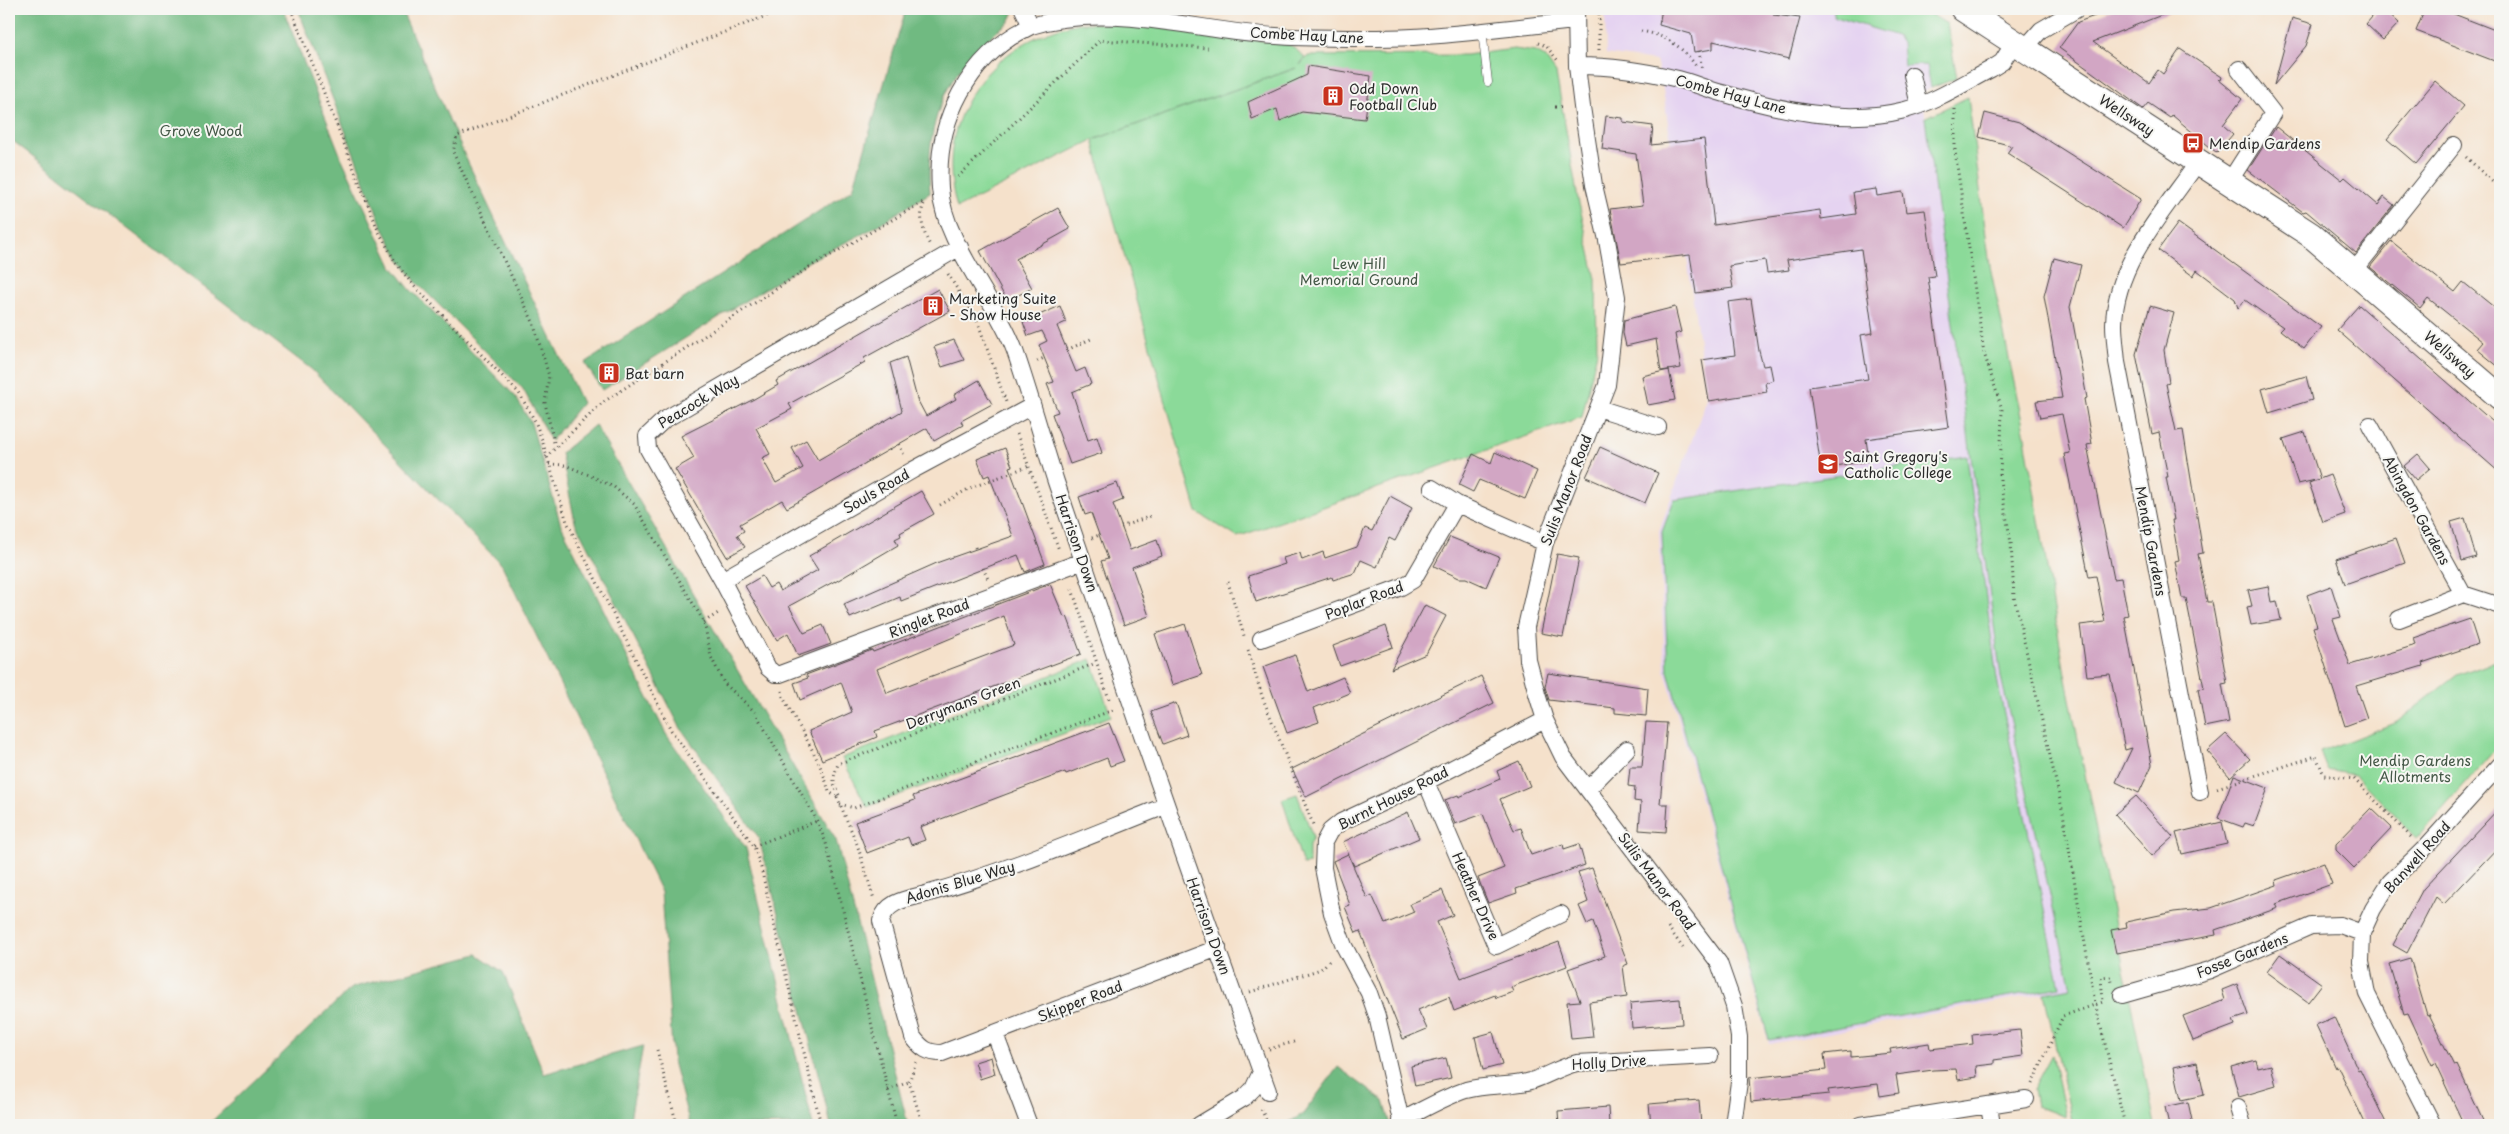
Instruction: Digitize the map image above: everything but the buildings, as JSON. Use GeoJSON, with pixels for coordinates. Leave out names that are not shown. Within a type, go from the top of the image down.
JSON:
{"type":"FeatureCollection","features":[{"type":"Feature","properties":{"kind":"main road","name":"Wellsway"},"geometry":{"type":"LineString","coordinates":[[1963,9],[2311,235],[2500,397]]}},
{"type":"Feature","properties":{"kind":"street"},"geometry":{"type":"LineString","coordinates":[[1023,9],[1031,26]]}},
{"type":"Feature","properties":{"kind":"street","name":"Combe Hay Lane"},"geometry":{"type":"LineString","coordinates":[[1577,66],[1600,66],[1673,78],[1720,93],[1794,111],[1847,117],[1894,112],[1919,105],[2002,62],[2019,46],[2041,30],[2077,9]]}},
{"type":"Feature","properties":{"kind":"street","name":"Combe Hay Lane"},"geometry":{"type":"LineString","coordinates":[[1031,26],[1058,17],[1100,10],[1140,12],[1257,34],[1288,37],[1417,37],[1482,30],[1576,15]]}},
{"type":"Feature","properties":{"kind":"street","name":"Sulis Manor Road"},"geometry":{"type":"LineString","coordinates":[[1576,15],[1577,66],[1594,185],[1607,240],[1617,297],[1607,384],[1545,543],[1526,627],[1528,660],[1545,720],[1563,757],[1719,962],[1734,1006],[1739,1037],[1739,1082],[1733,1125]]}},
{"type":"Feature","properties":{"kind":"street","name":"Harrison Down"},"geometry":{"type":"LineString","coordinates":[[1031,26],[1005,42],[964,84],[942,135],[933,197],[1013,347],[1165,806],[1218,948],[1268,1091]]}},
{"type":"Feature","properties":{"kind":"street"},"geometry":{"type":"LineString","coordinates":[[2229,182],[2273,113],[2238,69]]}},
{"type":"Feature","properties":{"kind":"street"},"geometry":{"type":"LineString","coordinates":[[1912,75],[1919,105]]}},
{"type":"Feature","properties":{"kind":"street"},"geometry":{"type":"LineString","coordinates":[[2354,271],[2454,145]]}},
{"type":"Feature","properties":{"kind":"street","name":"Mendip Gardens"},"geometry":{"type":"LineString","coordinates":[[2198,162],[2135,254],[2122,284],[2114,323],[2117,362],[2200,792]]}},
{"type":"Feature","properties":{"kind":"street","name":"Peacock Way"},"geometry":{"type":"LineString","coordinates":[[778,674],[768,668],[722,580],[653,461],[648,449],[647,436],[664,420],[960,247]]}},
{"type":"Feature","properties":{"kind":"street","name":"Souls Road"},"geometry":{"type":"LineString","coordinates":[[722,580],[1011,416],[1032,406]]}},
{"type":"Feature","properties":{"kind":"street"},"geometry":{"type":"LineString","coordinates":[[1598,408],[1658,427]]}},
{"type":"Feature","properties":{"kind":"street","name":"Abingdon Gardens"},"geometry":{"type":"LineString","coordinates":[[2370,425],[2464,594]]}},
{"type":"Feature","properties":{"kind":"street"},"geometry":{"type":"LineString","coordinates":[[1432,488],[1456,504],[1545,543]]}},
{"type":"Feature","properties":{"kind":"street","name":"Poplar Road"},"geometry":{"type":"LineString","coordinates":[[1254,642],[1401,587],[1413,580],[1456,504]]}},
{"type":"Feature","properties":{"kind":"street","name":"Ringlet Road"},"geometry":{"type":"LineString","coordinates":[[778,674],[1083,561]]}},
{"type":"Feature","properties":{"kind":"street"},"geometry":{"type":"LineString","coordinates":[[2399,619],[2464,594],[2500,606]]}},
{"type":"Feature","properties":{"kind":"street","name":"Burnt House Road"},"geometry":{"type":"LineString","coordinates":[[1401,1123],[1377,1016],[1369,993],[1344,946],[1332,913],[1323,868],[1324,842],[1330,831],[1341,822],[1426,782],[1545,720]]}},
{"type":"Feature","properties":{"kind":"street"},"geometry":{"type":"LineString","coordinates":[[1588,789],[1627,749]]}},
{"type":"Feature","properties":{"kind":"street","name":"Banwell Road"},"geometry":{"type":"LineString","coordinates":[[2433,1125],[2367,994],[2361,962],[2362,933],[2373,909],[2390,882],[2423,850],[2500,765]]}},
{"type":"Feature","properties":{"kind":"street","name":"Heather Drive"},"geometry":{"type":"LineString","coordinates":[[1426,782],[1496,946],[1561,914]]}},
{"type":"Feature","properties":{"kind":"street","name":"Adonis Blue Way"},"geometry":{"type":"LineString","coordinates":[[881,921],[884,911],[896,902],[982,878],[1165,806]]}},
{"type":"Feature","properties":{"kind":"street"},"geometry":{"type":"LineString","coordinates":[[881,921],[913,1037],[920,1047]]}},
{"type":"Feature","properties":{"kind":"street","name":"Fosse Gardens"},"geometry":{"type":"LineString","coordinates":[[2122,995],[2210,970],[2311,926],[2340,925],[2362,933]]}},
{"type":"Feature","properties":{"kind":"street","name":"Skipper Road"},"geometry":{"type":"LineString","coordinates":[[920,1047],[930,1053],[942,1053],[1218,948]]}},
{"type":"Feature","properties":{"kind":"street"},"geometry":{"type":"LineString","coordinates":[[995,1034],[1029,1125]]}},
{"type":"Feature","properties":{"kind":"street","name":"Holly Drive"},"geometry":{"type":"LineString","coordinates":[[1401,1123],[1464,1091],[1486,1086],[1517,1085],[1533,1080],[1560,1067],[1577,1063],[1710,1056]]}},
{"type":"Feature","properties":{"kind":"street"},"geometry":{"type":"LineString","coordinates":[[1199,1125],[1244,1098],[1253,1089],[1261,1072]]}},
{"type":"Feature","properties":{"kind":"street"},"geometry":{"type":"LineString","coordinates":[[1861,1125],[2026,1099]]}},
{"type":"Feature","properties":{"kind":"street"},"geometry":{"type":"LineString","coordinates":[[1989,1106],[1992,1125]]}},
{"type":"Feature","properties":{"kind":"street"},"geometry":{"type":"LineString","coordinates":[[2238,1108],[2243,1125]]}},
{"type":"Feature","properties":{"kind":"lane"},"geometry":{"type":"LineString","coordinates":[[1482,30],[1488,82]]}},
{"type":"Feature","properties":{"kind":"path"},"geometry":{"type":"LineString","coordinates":[[292,9],[378,230],[396,263],[413,285],[519,393],[535,421],[567,522],[671,730],[754,846],[761,868],[821,1125]]}},
{"type":"Feature","properties":{"kind":"path"},"geometry":{"type":"LineString","coordinates":[[555,447],[545,403],[549,376],[533,322],[453,152],[457,136],[784,9]]}},
{"type":"Feature","properties":{"kind":"path"},"geometry":{"type":"LineString","coordinates":[[1599,9],[1600,66]]}},
{"type":"Feature","properties":{"kind":"path"},"geometry":{"type":"LineString","coordinates":[[1641,31],[1658,34],[1672,41],[1690,56],[1702,75]]}},
{"type":"Feature","properties":{"kind":"path"},"geometry":{"type":"LineString","coordinates":[[546,457],[602,403],[808,268],[933,197],[951,184],[1095,43],[1106,39],[1216,48]]}},
{"type":"Feature","properties":{"kind":"path"},"geometry":{"type":"LineString","coordinates":[[1535,42],[1546,46],[1560,66]]}},
{"type":"Feature","properties":{"kind":"path"},"geometry":{"type":"LineString","coordinates":[[1958,86],[1955,104],[1955,151],[1984,353],[2002,409],[2000,481],[2011,543],[2014,596],[2062,813],[2095,1003],[2125,1125]]}},
{"type":"Feature","properties":{"kind":"path"},"geometry":{"type":"LineString","coordinates":[[2454,145],[2500,189]]}},
{"type":"Feature","properties":{"kind":"path"},"geometry":{"type":"LineString","coordinates":[[933,197],[922,207],[926,238],[978,323],[1117,720]]}},
{"type":"Feature","properties":{"kind":"path"},"geometry":{"type":"LineString","coordinates":[[1066,350],[1094,338]]}},
{"type":"Feature","properties":{"kind":"path"},"geometry":{"type":"LineString","coordinates":[[940,505],[970,488],[1049,458]]}},
{"type":"Feature","properties":{"kind":"path"},"geometry":{"type":"LineString","coordinates":[[549,464],[565,464],[590,475],[614,487],[634,504],[704,622],[711,657],[724,684],[755,712],[817,821],[826,843],[897,1125]]}},
{"type":"Feature","properties":{"kind":"path"},"geometry":{"type":"LineString","coordinates":[[1122,527],[1151,516]]}},
{"type":"Feature","properties":{"kind":"path"},"geometry":{"type":"LineString","coordinates":[[1228,582],[1254,642],[1262,696],[1311,825],[1324,842]]}},
{"type":"Feature","properties":{"kind":"path","name":"Derrymans Green"},"geometry":{"type":"LineString","coordinates":[[837,797],[839,795],[832,776],[838,764],[1096,663]]}},
{"type":"Feature","properties":{"kind":"path"},"geometry":{"type":"LineString","coordinates":[[778,674],[783,697],[823,768],[829,792],[837,797],[857,844],[881,921]]}},
{"type":"Feature","properties":{"kind":"path"},"geometry":{"type":"LineString","coordinates":[[840,804],[854,807],[1113,710]]}},
{"type":"Feature","properties":{"kind":"path"},"geometry":{"type":"LineString","coordinates":[[2200,792],[2316,756],[2324,775],[2354,779],[2423,850]]}},
{"type":"Feature","properties":{"kind":"path"},"geometry":{"type":"LineString","coordinates":[[754,846],[817,821]]}},
{"type":"Feature","properties":{"kind":"path"},"geometry":{"type":"LineString","coordinates":[[1667,922],[1669,931],[1686,951]]}},
{"type":"Feature","properties":{"kind":"path"},"geometry":{"type":"LineString","coordinates":[[1235,997],[1321,969],[1344,946]]}},
{"type":"Feature","properties":{"kind":"path"},"geometry":{"type":"LineString","coordinates":[[2026,1099],[2063,1016],[2095,1003],[2103,1002]]}},
{"type":"Feature","properties":{"kind":"path"},"geometry":{"type":"LineString","coordinates":[[1254,1053],[1297,1041]]}},
{"type":"Feature","properties":{"kind":"path"},"geometry":{"type":"LineString","coordinates":[[920,1047],[909,1082],[923,1125]]}},
{"type":"Feature","properties":{"kind":"path"},"geometry":{"type":"LineString","coordinates":[[657,1050],[677,1125]]}},
{"type":"Feature","properties":{"kind":"path"},"geometry":{"type":"LineString","coordinates":[[888,1090],[909,1082]]}},
{"type":"Feature","properties":{"kind":"shaded area","name":"Saint Gregory's Catholic College"},"geometry":{"type":"Polygon","coordinates":[[[1605,9],[1924,9],[1947,24],[1957,78],[1922,92],[2001,677],[2071,988],[1769,1044],[1665,671],[1659,531],[1707,398],[1663,89],[1656,61],[1606,54],[1605,9]]]}},
{"type":"Feature","properties":{"kind":"green space","name":"Grove Wood"},"geometry":{"type":"Polygon","coordinates":[[[9,9],[283,9],[341,157],[392,266],[409,288],[515,396],[531,423],[561,525],[666,734],[746,848],[813,1125],[690,1125],[673,1061],[661,892],[502,565],[311,369],[9,138],[9,9]]]}},
{"type":"Feature","properties":{"kind":"green space"},"geometry":{"type":"Polygon","coordinates":[[[298,9],[401,9],[464,154],[582,403],[551,441],[523,389],[416,282],[400,260],[382,226],[298,9]]]}},
{"type":"Feature","properties":{"kind":"green space"},"geometry":{"type":"Polygon","coordinates":[[[906,9],[1013,9],[1009,22],[970,57],[955,76],[944,96],[936,117],[932,140],[929,165],[930,193],[868,231],[811,260],[602,390],[585,363],[853,189],[906,9]]]}},
{"type":"Feature","properties":{"kind":"green space"},"geometry":{"type":"Polygon","coordinates":[[[1834,9],[1922,9],[1947,24],[1957,78],[1931,88],[1927,65],[1904,66],[1902,43],[1897,36],[1833,16],[1834,9]]]}},
{"type":"Feature","properties":{"kind":"green space","name":"Lew Hill Memorial Ground"},"geometry":{"type":"Polygon","coordinates":[[[1081,23],[1151,25],[1290,45],[1305,57],[1300,65],[1308,56],[1466,55],[1514,49],[1536,52],[1545,57],[1556,73],[1578,199],[1596,279],[1597,352],[1582,417],[1237,537],[1197,512],[1093,140],[957,208],[951,175],[953,143],[961,114],[976,87],[996,65],[1020,46],[1049,32],[1081,23]]]}},
{"type":"Feature","properties":{"kind":"green space"},"geometry":{"type":"Polygon","coordinates":[[[1968,97],[1990,266],[2024,431],[2065,674],[2155,1125],[2073,1125],[2044,993],[2071,988],[2001,677],[1925,118],[1968,97]]]}},
{"type":"Feature","properties":{"kind":"green space"},"geometry":{"type":"Polygon","coordinates":[[[595,425],[836,840],[908,1125],[831,1125],[759,838],[680,727],[575,522],[561,453],[595,425]]]}},
{"type":"Feature","properties":{"kind":"green space"},"geometry":{"type":"Polygon","coordinates":[[[1967,456],[1997,679],[2060,987],[1769,1040],[1668,671],[1662,532],[1674,500],[1967,456]]]}},
{"type":"Feature","properties":{"kind":"green space"},"geometry":{"type":"Polygon","coordinates":[[[1091,659],[1111,716],[867,807],[842,758],[1091,659]]]}},
{"type":"Feature","properties":{"kind":"green space","name":"Mendip Gardens Allotments"},"geometry":{"type":"Polygon","coordinates":[[[2500,659],[2500,744],[2417,838],[2355,775],[2327,770],[2320,752],[2397,722],[2457,675],[2500,659]]]}},
{"type":"Feature","properties":{"kind":"green space"},"geometry":{"type":"Polygon","coordinates":[[[1297,794],[1313,837],[1309,845],[1309,864],[1303,865],[1282,799],[1297,794]]]}},
{"type":"Feature","properties":{"kind":"green space"},"geometry":{"type":"Polygon","coordinates":[[[477,954],[503,972],[544,1074],[643,1046],[629,1125],[208,1125],[351,988],[477,954]]]}},
{"type":"Feature","properties":{"kind":"green space"},"geometry":{"type":"Polygon","coordinates":[[[2052,1054],[2066,1117],[2036,1106],[2033,1089],[2052,1054]]]}},
{"type":"Feature","properties":{"kind":"green space"},"geometry":{"type":"Polygon","coordinates":[[[1338,1067],[1384,1101],[1391,1125],[1284,1125],[1303,1114],[1338,1067]]]}},
{"type":"Feature","properties":{"kind":"place","name":"Odd Down Football Club"},"geometry":{"type":"Point","coordinates":[1333,96]}},
{"type":"Feature","properties":{"kind":"place","name":"Mendip Gardens"},"geometry":{"type":"Point","coordinates":[2193,143]}},
{"type":"Feature","properties":{"kind":"place","name":"Marketing Suite - Show House"},"geometry":{"type":"Point","coordinates":[933,306]}},
{"type":"Feature","properties":{"kind":"place","name":"Bat barn"},"geometry":{"type":"Point","coordinates":[609,373]}},
{"type":"Feature","properties":{"kind":"place","name":"Saint Gregory's Catholic College"},"geometry":{"type":"Point","coordinates":[1828,464]}}]}
